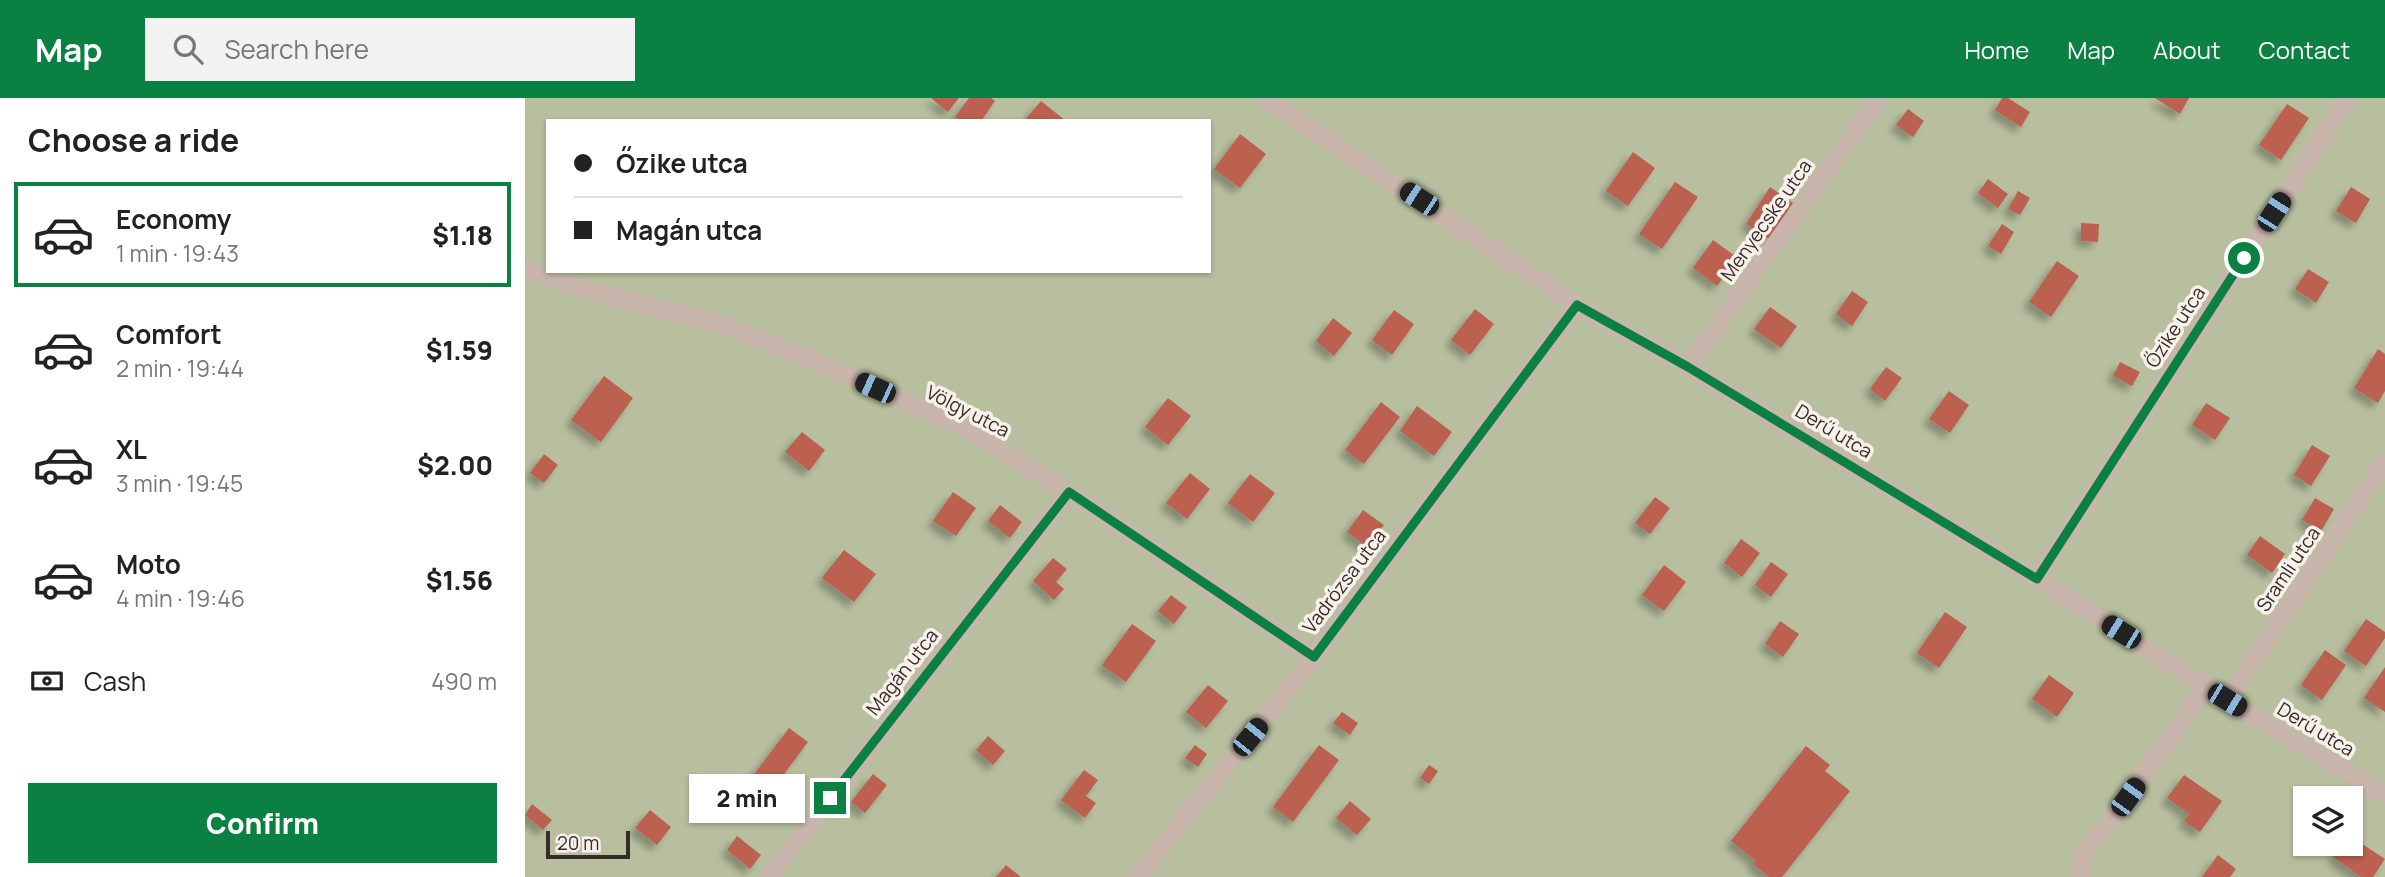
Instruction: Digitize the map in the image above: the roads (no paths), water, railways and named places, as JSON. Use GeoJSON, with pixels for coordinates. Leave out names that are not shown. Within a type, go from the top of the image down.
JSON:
{"type":"FeatureCollection","features":[{"type":"Feature","properties":{"kind":"street","name":"Derű utca"},"geometry":{"type":"LineString","coordinates":[[1264,98],[1577,305],[1688,367],[2385,795]]}},
{"type":"Feature","properties":{"kind":"street","name":"Menyecske utca"},"geometry":{"type":"LineString","coordinates":[[1688,367],[1879,98]]}},
{"type":"Feature","properties":{"kind":"street","name":"Őzike utca"},"geometry":{"type":"LineString","coordinates":[[2037,579],[2348,98]]}},
{"type":"Feature","properties":{"kind":"street","name":"Völgy utca"},"geometry":{"type":"LineString","coordinates":[[525,268],[558,282],[723,325],[807,358],[966,429],[1069,492],[1314,657]]}},
{"type":"Feature","properties":{"kind":"street","name":"Vadrózsa utca"},"geometry":{"type":"LineString","coordinates":[[1137,877],[1314,657],[1577,305]]}},
{"type":"Feature","properties":{"kind":"street","name":"Sramli utca"},"geometry":{"type":"LineString","coordinates":[[2227,700],[2385,462]]}},
{"type":"Feature","properties":{"kind":"street","name":"Magán utca"},"geometry":{"type":"LineString","coordinates":[[769,877],[1069,492]]}},
{"type":"Feature","properties":{"kind":"street"},"geometry":{"type":"LineString","coordinates":[[2080,877],[2082,857],[2092,841],[2144,775],[2206,685]]}}]}
